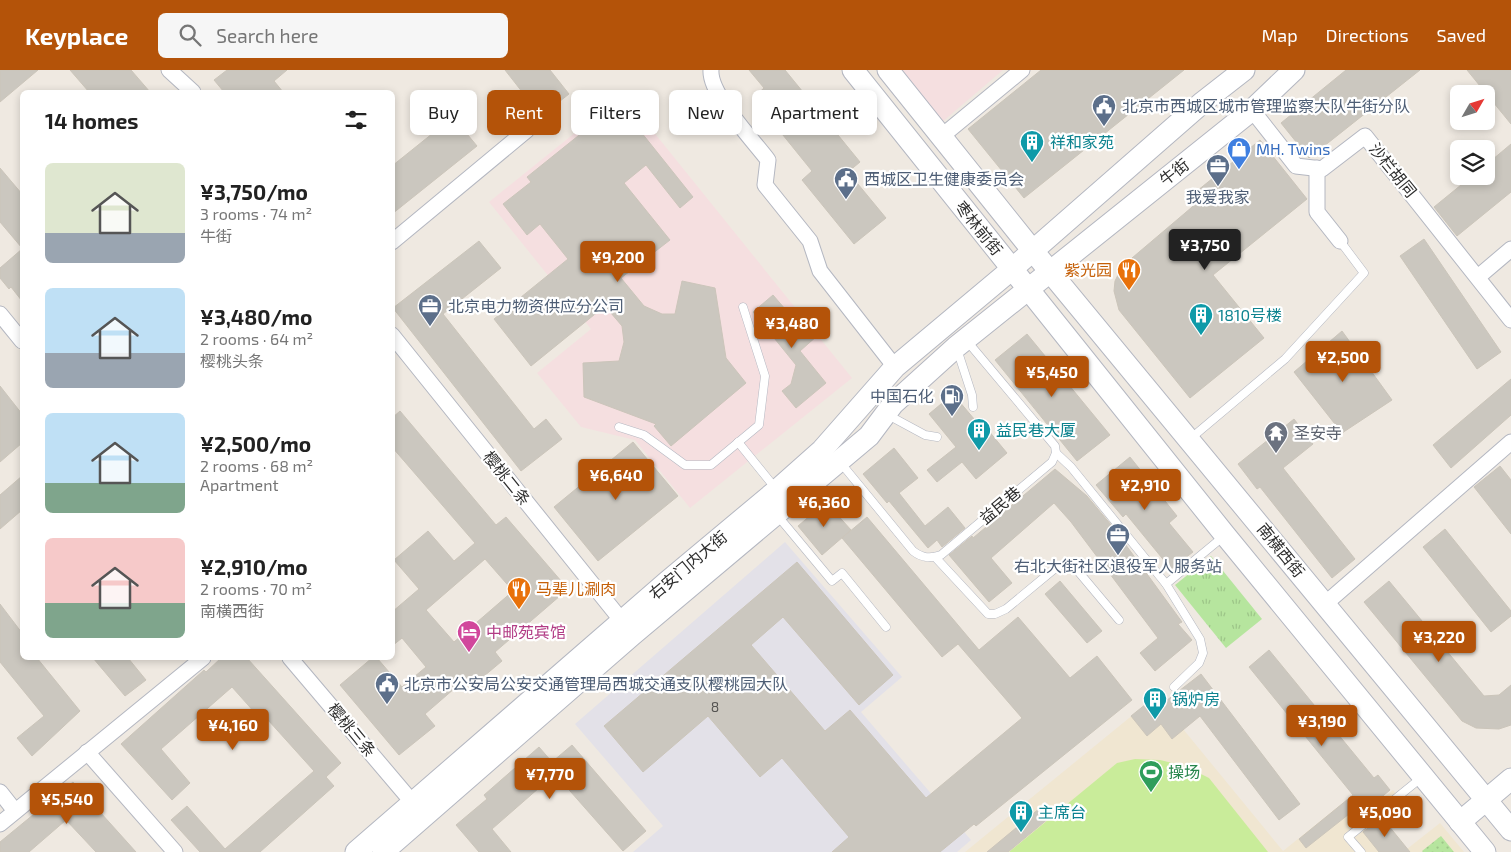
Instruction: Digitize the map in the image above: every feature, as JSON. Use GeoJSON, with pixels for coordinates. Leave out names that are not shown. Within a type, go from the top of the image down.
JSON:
{"type":"FeatureCollection","features":[{"type":"Feature","properties":{"kind":"main road","name":"枣林前街"},"geometry":{"type":"LineString","coordinates":[[853,70],[1028,289]]}},
{"type":"Feature","properties":{"kind":"main road","name":"枣林前街"},"geometry":{"type":"LineString","coordinates":[[888,70],[1050,270]]}},
{"type":"Feature","properties":{"kind":"main road","name":"牛街"},"geometry":{"type":"LineString","coordinates":[[1012,270],[1203,102],[1244,70]]}},
{"type":"Feature","properties":{"kind":"main road","name":"牛街"},"geometry":{"type":"LineString","coordinates":[[1028,289],[1252,110],[1294,70]]}},
{"type":"Feature","properties":{"kind":"main road","name":"右安门内大街"},"geometry":{"type":"LineString","coordinates":[[356,852],[419,809],[627,628],[822,450],[896,367],[1012,270]]}},
{"type":"Feature","properties":{"kind":"main road","name":"南横西街"},"geometry":{"type":"LineString","coordinates":[[1050,270],[1511,830]]}},
{"type":"Feature","properties":{"kind":"main road","name":"右安门内大街"},"geometry":{"type":"LineString","coordinates":[[627,628],[776,514],[869,436],[893,404],[961,343],[1028,289]]}},
{"type":"Feature","properties":{"kind":"main road","name":"南横西街"},"geometry":{"type":"LineString","coordinates":[[1028,289],[1225,535],[1485,852]]}},
{"type":"Feature","properties":{"kind":"main road"},"geometry":{"type":"LineString","coordinates":[[1460,822],[1511,779]]}},
{"type":"Feature","properties":{"kind":"main road","name":"右安门内大街"},"geometry":{"type":"LineString","coordinates":[[383,852],[419,809]]}},
{"type":"Feature","properties":{"kind":"street"},"geometry":{"type":"LineString","coordinates":[[169,70],[191,90]]}},
{"type":"Feature","properties":{"kind":"street"},"geometry":{"type":"LineString","coordinates":[[711,70],[711,75],[721,100],[768,160],[765,185],[810,241],[820,271],[896,367]]}},
{"type":"Feature","properties":{"kind":"street"},"geometry":{"type":"LineString","coordinates":[[942,136],[1022,70]]}},
{"type":"Feature","properties":{"kind":"street"},"geometry":{"type":"LineString","coordinates":[[1252,110],[1296,166],[1317,168],[1317,212],[1340,241]]}},
{"type":"Feature","properties":{"kind":"street"},"geometry":{"type":"LineString","coordinates":[[395,240],[521,135]]}},
{"type":"Feature","properties":{"kind":"street","name":"沙栏胡同"},"geometry":{"type":"LineString","coordinates":[[1317,168],[1322,169],[1365,136],[1478,277]]}},
{"type":"Feature","properties":{"kind":"street"},"geometry":{"type":"LineString","coordinates":[[1511,249],[1478,277],[1511,320]]}},
{"type":"Feature","properties":{"kind":"street"},"geometry":{"type":"LineString","coordinates":[[0,314],[20,339]]}},
{"type":"Feature","properties":{"kind":"street","name":"樱桃二条"},"geometry":{"type":"LineString","coordinates":[[395,339],[627,628]]}},
{"type":"Feature","properties":{"kind":"street"},"geometry":{"type":"LineString","coordinates":[[1325,604],[1510,445]]}},
{"type":"Feature","properties":{"kind":"street"},"geometry":{"type":"LineString","coordinates":[[0,824],[201,660]]}},
{"type":"Feature","properties":{"kind":"street","name":"樱桃三条"},"geometry":{"type":"LineString","coordinates":[[292,660],[419,809]]}},
{"type":"Feature","properties":{"kind":"street"},"geometry":{"type":"LineString","coordinates":[[87,752],[176,852]]}},
{"type":"Feature","properties":{"kind":"street"},"geometry":{"type":"LineString","coordinates":[[0,792],[15,811]]}},
{"type":"Feature","properties":{"kind":"lane"},"geometry":{"type":"LineString","coordinates":[[1190,439],[1285,359],[1364,273],[1340,241]]}},
{"type":"Feature","properties":{"kind":"lane"},"geometry":{"type":"LineString","coordinates":[[619,427],[644,435],[685,465],[711,465],[759,425],[765,376],[743,307]]}},
{"type":"Feature","properties":{"kind":"lane"},"geometry":{"type":"LineString","coordinates":[[961,343],[973,407]]}},
{"type":"Feature","properties":{"kind":"lane"},"geometry":{"type":"LineString","coordinates":[[961,343],[1055,446],[1056,453],[1071,466],[1166,584],[1200,639],[1203,653],[1199,663],[1174,687]]}},
{"type":"Feature","properties":{"kind":"lane"},"geometry":{"type":"LineString","coordinates":[[887,414],[926,435],[937,436]]}},
{"type":"Feature","properties":{"kind":"lane"},"geometry":{"type":"LineString","coordinates":[[738,442],[777,490]]}},
{"type":"Feature","properties":{"kind":"lane","name":"益民巷"},"geometry":{"type":"LineString","coordinates":[[935,557],[941,555],[1052,462],[1056,453]]}},
{"type":"Feature","properties":{"kind":"lane"},"geometry":{"type":"LineString","coordinates":[[839,461],[913,551],[920,556],[935,557],[988,614],[995,614],[1006,609],[1058,566],[1071,565],[1119,620]]}},
{"type":"Feature","properties":{"kind":"lane"},"geometry":{"type":"LineString","coordinates":[[776,514],[832,581],[842,573],[886,627]]}},
{"type":"Feature","properties":{"kind":"lane"},"geometry":{"type":"LineString","coordinates":[[1166,584],[1225,535]]}},
{"type":"Feature","properties":{"kind":"lane"},"geometry":{"type":"LineString","coordinates":[[1361,852],[1348,837],[1423,777]]}},
{"type":"Feature","properties":{"kind":"shaded area"},"geometry":{"type":"Polygon","coordinates":[[[888,70],[1003,70],[935,128],[888,70]]]}},
{"type":"Feature","properties":{"kind":"shaded area"},"geometry":{"type":"Polygon","coordinates":[[[572,135],[656,135],[852,378],[690,508],[635,440],[581,427],[537,373],[591,329],[489,202],[572,135]]]}},
{"type":"Feature","properties":{"kind":"shaded area"},"geometry":{"type":"Polygon","coordinates":[[[785,542],[902,677],[861,712],[971,840],[957,852],[633,852],[663,826],[575,724],[785,542]]]}},
{"type":"Feature","properties":{"kind":"shaded area"},"geometry":{"type":"Polygon","coordinates":[[[1156,696],[1283,851],[1360,789],[1373,806],[1393,790],[1404,804],[1384,820],[1407,849],[1440,823],[1464,852],[965,852],[1156,696]]]}},
{"type":"Feature","properties":{"kind":"green space"},"geometry":{"type":"Polygon","coordinates":[[[1211,556],[1262,619],[1226,648],[1175,585],[1211,556]]]}},
{"type":"Feature","properties":{"kind":"green space","name":"操场"},"geometry":{"type":"Polygon","coordinates":[[[1135,759],[1160,760],[1185,766],[1209,778],[1268,852],[1009,852],[1117,763],[1135,759]]]}},
{"type":"Feature","properties":{"kind":"green space"},"geometry":{"type":"Polygon","coordinates":[[[1441,836],[1454,852],[1422,851],[1441,836]]]}},
{"type":"Feature","properties":{"kind":"building"},"geometry":{"type":"Polygon","coordinates":[[[0,70],[38,70],[0,102],[0,70]]]}},
{"type":"Feature","properties":{"kind":"building"},"geometry":{"type":"Polygon","coordinates":[[[70,70],[131,70],[148,90],[87,90],[70,70]]]}},
{"type":"Feature","properties":{"kind":"building"},"geometry":{"type":"Polygon","coordinates":[[[227,70],[287,70],[274,81],[281,90],[222,90],[214,80],[227,70]]]}},
{"type":"Feature","properties":{"kind":"building"},"geometry":{"type":"Polygon","coordinates":[[[505,70],[550,70],[569,94],[561,100],[561,90],[521,90],[505,70]]]}},
{"type":"Feature","properties":{"kind":"building"},"geometry":{"type":"Polygon","coordinates":[[[749,70],[785,70],[801,90],[762,90],[764,88],[749,70]]]}},
{"type":"Feature","properties":{"kind":"building","name":"祥和家苑"},"geometry":{"type":"Polygon","coordinates":[[[1041,70],[1184,70],[1024,198],[968,129],[1041,70]]]}},
{"type":"Feature","properties":{"kind":"building"},"geometry":{"type":"Polygon","coordinates":[[[1346,70],[1420,70],[1309,158],[1281,123],[1346,70]]]}},
{"type":"Feature","properties":{"kind":"building"},"geometry":{"type":"Polygon","coordinates":[[[1467,70],[1511,70],[1511,124],[1495,104],[1495,85],[1479,85],[1467,70]]]}},
{"type":"Feature","properties":{"kind":"building"},"geometry":{"type":"Polygon","coordinates":[[[431,135],[468,135],[477,146],[395,212],[395,164],[431,135]]]}},
{"type":"Feature","properties":{"kind":"building"},"geometry":{"type":"Polygon","coordinates":[[[579,135],[643,135],[693,197],[680,208],[646,165],[624,183],[670,240],[621,278],[644,306],[662,314],[675,314],[682,281],[715,288],[726,358],[746,383],[671,446],[654,426],[656,424],[584,397],[583,363],[619,361],[624,342],[622,326],[605,306],[531,366],[494,319],[568,259],[540,224],[527,235],[503,204],[531,182],[527,177],[579,135]]]}},
{"type":"Feature","properties":{"kind":"building"},"geometry":{"type":"Polygon","coordinates":[[[783,135],[838,135],[860,162],[848,172],[886,218],[854,244],[802,180],[812,171],[783,135]]]}},
{"type":"Feature","properties":{"kind":"building"},"geometry":{"type":"Polygon","coordinates":[[[1260,140],[1307,199],[1213,275],[1264,338],[1190,398],[1119,310],[1114,291],[1115,281],[1121,269],[1132,258],[1198,202],[1192,195],[1260,140]]]}},
{"type":"Feature","properties":{"kind":"building"},"geometry":{"type":"Polygon","coordinates":[[[1511,144],[1511,192],[1457,236],[1434,207],[1461,185],[1495,185],[1495,157],[1511,144]]]}},
{"type":"Feature","properties":{"kind":"building"},"geometry":{"type":"Polygon","coordinates":[[[0,168],[20,192],[20,246],[0,222],[0,168]]]}},
{"type":"Feature","properties":{"kind":"building"},"geometry":{"type":"Polygon","coordinates":[[[1424,239],[1501,352],[1477,369],[1400,256],[1424,239]]]}},
{"type":"Feature","properties":{"kind":"building"},"geometry":{"type":"Polygon","coordinates":[[[479,241],[501,268],[443,314],[534,429],[546,419],[562,439],[521,471],[395,311],[395,306],[479,241]]]}},
{"type":"Feature","properties":{"kind":"building"},"geometry":{"type":"Polygon","coordinates":[[[20,251],[20,298],[11,287],[9,289],[0,278],[0,268],[20,251]]]}},
{"type":"Feature","properties":{"kind":"building"},"geometry":{"type":"Polygon","coordinates":[[[773,295],[798,324],[803,320],[817,336],[800,351],[826,383],[796,408],[782,391],[791,384],[796,365],[753,312],[773,295]]]}},
{"type":"Feature","properties":{"kind":"building"},"geometry":{"type":"Polygon","coordinates":[[[1342,331],[1392,400],[1342,433],[1294,372],[1342,331]]]}},
{"type":"Feature","properties":{"kind":"building"},"geometry":{"type":"Polygon","coordinates":[[[1027,334],[1110,435],[1077,461],[995,360],[1027,334]]]}},
{"type":"Feature","properties":{"kind":"building"},"geometry":{"type":"Polygon","coordinates":[[[1511,379],[1511,415],[1451,468],[1433,445],[1511,379]]]}},
{"type":"Feature","properties":{"kind":"building"},"geometry":{"type":"Polygon","coordinates":[[[0,386],[20,411],[20,445],[0,462],[0,386]]]}},
{"type":"Feature","properties":{"kind":"building"},"geometry":{"type":"Polygon","coordinates":[[[953,394],[980,426],[983,424],[1007,453],[976,479],[962,462],[937,482],[927,470],[956,447],[929,414],[953,394]]]}},
{"type":"Feature","properties":{"kind":"building"},"geometry":{"type":"Polygon","coordinates":[[[400,411],[496,525],[506,517],[568,589],[495,652],[502,661],[477,682],[470,675],[425,714],[435,726],[399,755],[340,685],[370,660],[379,660],[402,687],[426,667],[402,638],[395,644],[395,609],[419,589],[395,559],[428,531],[454,561],[475,543],[395,450],[395,415],[400,411]],[[485,559],[426,610],[454,642],[513,591],[485,559]]]}},
{"type":"Feature","properties":{"kind":"building"},"geometry":{"type":"Polygon","coordinates":[[[1294,419],[1313,444],[1283,468],[1355,559],[1332,578],[1260,487],[1257,489],[1238,464],[1294,419]]]}},
{"type":"Feature","properties":{"kind":"building"},"geometry":{"type":"Polygon","coordinates":[[[633,442],[678,496],[598,561],[554,507],[633,442]]]}},
{"type":"Feature","properties":{"kind":"building"},"geometry":{"type":"Polygon","coordinates":[[[894,448],[918,478],[899,493],[925,526],[948,507],[965,528],[942,547],[937,540],[928,548],[889,501],[887,503],[863,474],[894,448]]]}},
{"type":"Feature","properties":{"kind":"building"},"geometry":{"type":"Polygon","coordinates":[[[1130,457],[1177,516],[1169,523],[1193,552],[1171,569],[1126,514],[1123,517],[1096,485],[1130,457]]]}},
{"type":"Feature","properties":{"kind":"building"},"geometry":{"type":"Polygon","coordinates":[[[1500,466],[1511,480],[1511,534],[1474,487],[1500,466]]]}},
{"type":"Feature","properties":{"kind":"building"},"geometry":{"type":"Polygon","coordinates":[[[1055,469],[1087,496],[1112,526],[1182,622],[1178,624],[1192,640],[1155,671],[1140,653],[1158,638],[1071,522],[1054,503],[991,558],[1012,583],[989,602],[949,555],[972,536],[973,538],[1055,469]]]}},
{"type":"Feature","properties":{"kind":"building"},"geometry":{"type":"Polygon","coordinates":[[[20,478],[20,512],[0,529],[0,495],[20,478]]]}},
{"type":"Feature","properties":{"kind":"building"},"geometry":{"type":"Polygon","coordinates":[[[826,502],[851,530],[822,555],[798,526],[826,502]]]}},
{"type":"Feature","properties":{"kind":"building"},"geometry":{"type":"Polygon","coordinates":[[[867,517],[979,650],[1018,617],[1070,678],[1097,656],[1132,700],[976,826],[974,824],[940,852],[832,852],[849,837],[782,758],[760,777],[708,716],[643,772],[604,726],[797,562],[893,675],[859,705],[783,617],[751,645],[825,731],[850,710],[926,798],[1022,718],[958,644],[942,657],[842,538],[867,517]]]}},
{"type":"Feature","properties":{"kind":"building"},"geometry":{"type":"Polygon","coordinates":[[[1445,529],[1511,611],[1511,616],[1491,632],[1423,547],[1445,529]]]}},
{"type":"Feature","properties":{"kind":"building"},"geometry":{"type":"Polygon","coordinates":[[[1060,581],[1102,631],[1087,643],[1045,594],[1060,581]]]}},
{"type":"Feature","properties":{"kind":"building"},"geometry":{"type":"Polygon","coordinates":[[[1389,581],[1484,696],[1499,695],[1511,685],[1511,725],[1499,729],[1476,728],[1462,721],[1364,602],[1389,581]]]}},
{"type":"Feature","properties":{"kind":"building"},"geometry":{"type":"Polygon","coordinates":[[[0,604],[20,630],[20,660],[39,660],[80,711],[32,756],[17,738],[44,716],[0,662],[0,604]]]}},
{"type":"Feature","properties":{"kind":"building"},"geometry":{"type":"Polygon","coordinates":[[[1269,650],[1374,778],[1378,775],[1390,790],[1372,805],[1375,808],[1356,823],[1349,814],[1306,848],[1299,839],[1353,795],[1249,667],[1269,650]]]}},
{"type":"Feature","properties":{"kind":"building"},"geometry":{"type":"Polygon","coordinates":[[[95,660],[130,660],[146,680],[125,696],[95,660]]]}},
{"type":"Feature","properties":{"kind":"building"},"geometry":{"type":"Polygon","coordinates":[[[219,660],[249,660],[341,763],[326,777],[334,786],[260,852],[200,852],[171,820],[187,806],[225,849],[314,771],[268,720],[264,723],[232,687],[161,749],[190,783],[172,800],[121,744],[204,670],[206,672],[219,660]]]}},
{"type":"Feature","properties":{"kind":"building"},"geometry":{"type":"Polygon","coordinates":[[[1201,674],[1300,804],[1279,820],[1200,716],[1172,739],[1161,724],[1147,736],[1131,716],[1156,696],[1162,704],[1201,674]]]}},
{"type":"Feature","properties":{"kind":"building"},"geometry":{"type":"Polygon","coordinates":[[[572,745],[646,831],[623,851],[555,774],[492,829],[511,852],[479,852],[456,825],[487,799],[484,795],[539,747],[552,762],[572,745]]]}},
{"type":"Feature","properties":{"kind":"building"},"geometry":{"type":"Polygon","coordinates":[[[73,782],[136,852],[96,852],[66,820],[29,852],[0,852],[0,842],[73,782]]]}},
{"type":"Feature","properties":{"kind":"building","name":"主席台"},"geometry":{"type":"Polygon","coordinates":[[[1046,803],[1055,813],[1008,852],[987,852],[1046,803]]]}},
{"type":"Feature","properties":{"kind":"building"},"geometry":{"type":"Polygon","coordinates":[[[1382,817],[1410,852],[1379,852],[1363,832],[1382,817]]]}},
{"type":"Feature","properties":{"kind":"place","name":"北京市西城区城市管理监察大队牛街分队"},"geometry":{"type":"Point","coordinates":[1104,127]}},
{"type":"Feature","properties":{"kind":"place","name":"祥和家苑"},"geometry":{"type":"Point","coordinates":[1032,163]}},
{"type":"Feature","properties":{"kind":"place","name":"MH. Twins"},"geometry":{"type":"Point","coordinates":[1239,170]}},
{"type":"Feature","properties":{"kind":"place","name":"我爱我家"},"geometry":{"type":"Point","coordinates":[1218,187]}},
{"type":"Feature","properties":{"kind":"place","name":"西城区卫生健康委员会"},"geometry":{"type":"Point","coordinates":[846,200]}},
{"type":"Feature","properties":{"kind":"place","name":"紫光园"},"geometry":{"type":"Point","coordinates":[1129,291]}},
{"type":"Feature","properties":{"kind":"place","name":"北京电力物资供应分公司"},"geometry":{"type":"Point","coordinates":[430,327]}},
{"type":"Feature","properties":{"kind":"place","name":"1810号楼"},"geometry":{"type":"Point","coordinates":[1201,336]}},
{"type":"Feature","properties":{"kind":"place","name":"中国石化"},"geometry":{"type":"Point","coordinates":[952,417]}},
{"type":"Feature","properties":{"kind":"place","name":"益民巷大厦"},"geometry":{"type":"Point","coordinates":[979,451]}},
{"type":"Feature","properties":{"kind":"place","name":"圣安寺"},"geometry":{"type":"Point","coordinates":[1276,454]}},
{"type":"Feature","properties":{"kind":"place","name":"右北大街社区退役军人服务站"},"geometry":{"type":"Point","coordinates":[1118,556]}},
{"type":"Feature","properties":{"kind":"place","name":"马辈儿涮肉"},"geometry":{"type":"Point","coordinates":[519,610]}},
{"type":"Feature","properties":{"kind":"place","name":"中邮苑宾馆"},"geometry":{"type":"Point","coordinates":[469,653]}},
{"type":"Feature","properties":{"kind":"place","name":"北京市公安局公安交通管理局西城交通支队樱桃园大队"},"geometry":{"type":"Point","coordinates":[387,705]}},
{"type":"Feature","properties":{"kind":"place","name":"锅炉房"},"geometry":{"type":"Point","coordinates":[1155,720]}},
{"type":"Feature","properties":{"kind":"place","name":"操场"},"geometry":{"type":"Point","coordinates":[1151,793]}},
{"type":"Feature","properties":{"kind":"place","name":"主席台"},"geometry":{"type":"Point","coordinates":[1021,833]}}]}
